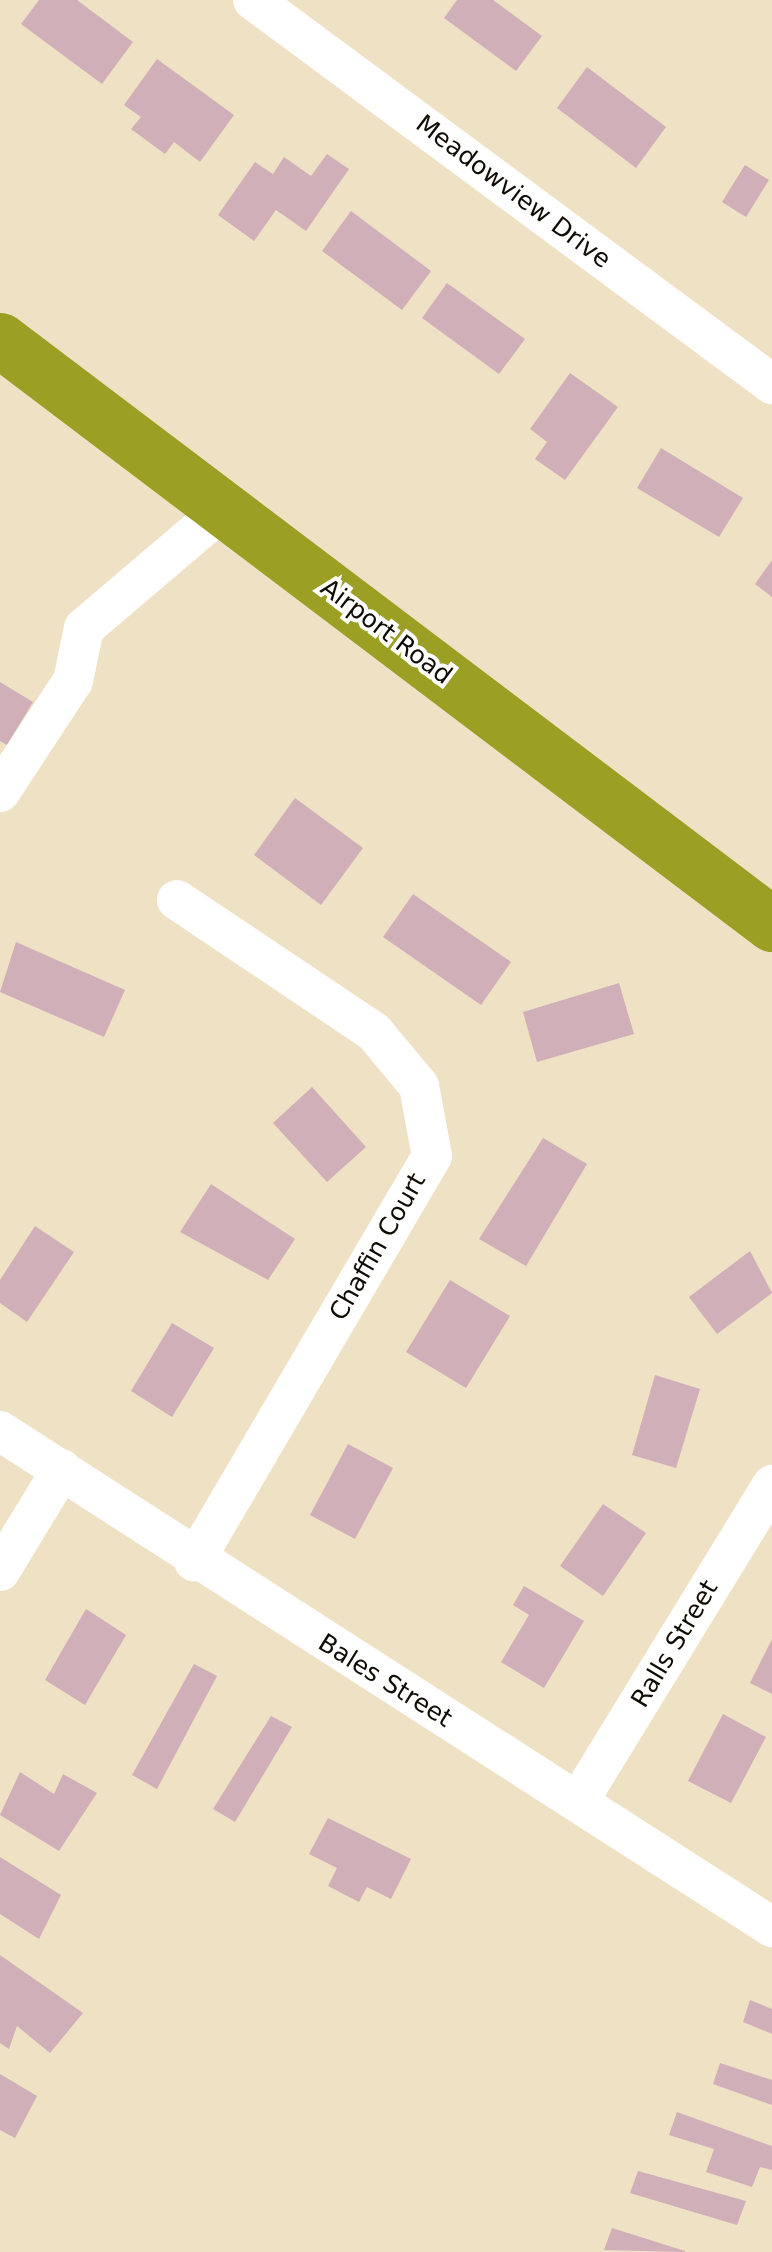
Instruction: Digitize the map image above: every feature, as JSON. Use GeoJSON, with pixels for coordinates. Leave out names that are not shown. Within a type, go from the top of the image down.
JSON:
{"type":"FeatureCollection","features":[{"type":"Feature","properties":{"kind":"highway","name":"Airport Road"},"geometry":{"type":"LineString","coordinates":[[0,340],[772,924]]}},
{"type":"Feature","properties":{"kind":"street","name":"Meadowview Drive"},"geometry":{"type":"LineString","coordinates":[[253,0],[772,384]]}},
{"type":"Feature","properties":{"kind":"street"},"geometry":{"type":"LineString","coordinates":[[0,792],[72,681],[84,628],[224,510]]}},
{"type":"Feature","properties":{"kind":"street","name":"Chaffin Court"},"geometry":{"type":"LineString","coordinates":[[177,900],[374,1032],[419,1086],[432,1156],[194,1561]]}},
{"type":"Feature","properties":{"kind":"street","name":"Bales Street"},"geometry":{"type":"LineString","coordinates":[[0,1431],[194,1561],[772,1927]]}},
{"type":"Feature","properties":{"kind":"street"},"geometry":{"type":"LineString","coordinates":[[0,1571],[62,1469]]}},
{"type":"Feature","properties":{"kind":"street","name":"Ralls Street"},"geometry":{"type":"LineString","coordinates":[[578,1802],[772,1485]]}},
{"type":"Feature","properties":{"kind":"building"},"geometry":{"type":"Polygon","coordinates":[[[39,0],[77,0],[133,42],[102,84],[21,24],[39,0]]]}},
{"type":"Feature","properties":{"kind":"building"},"geometry":{"type":"Polygon","coordinates":[[[457,0],[493,0],[542,36],[516,71],[444,18],[457,0]]]}},
{"type":"Feature","properties":{"kind":"building"},"geometry":{"type":"Polygon","coordinates":[[[157,59],[234,115],[200,162],[174,142],[165,154],[131,129],[141,117],[124,105],[157,59]]]}},
{"type":"Feature","properties":{"kind":"building"},"geometry":{"type":"Polygon","coordinates":[[[587,67],[666,127],[636,168],[557,108],[587,67]]]}},
{"type":"Feature","properties":{"kind":"building"},"geometry":{"type":"Polygon","coordinates":[[[327,154],[349,169],[306,231],[276,210],[254,241],[218,215],[255,162],[273,174],[284,157],[311,176],[327,154]]]}},
{"type":"Feature","properties":{"kind":"building"},"geometry":{"type":"Polygon","coordinates":[[[745,165],[769,180],[746,217],[722,202],[745,165]]]}},
{"type":"Feature","properties":{"kind":"building"},"geometry":{"type":"Polygon","coordinates":[[[351,211],[431,271],[402,310],[322,251],[351,211]]]}},
{"type":"Feature","properties":{"kind":"building"},"geometry":{"type":"Polygon","coordinates":[[[447,283],[525,339],[499,374],[422,318],[447,283]]]}},
{"type":"Feature","properties":{"kind":"building"},"geometry":{"type":"Polygon","coordinates":[[[570,373],[618,407],[565,480],[535,459],[547,442],[530,429],[570,373]]]}},
{"type":"Feature","properties":{"kind":"building"},"geometry":{"type":"Polygon","coordinates":[[[661,448],[743,498],[719,537],[637,488],[661,448]]]}},
{"type":"Feature","properties":{"kind":"building"},"geometry":{"type":"Polygon","coordinates":[[[772,560],[772,597],[755,584],[772,560]]]}},
{"type":"Feature","properties":{"kind":"building"},"geometry":{"type":"Polygon","coordinates":[[[0,682],[33,702],[7,745],[0,741],[0,682]]]}},
{"type":"Feature","properties":{"kind":"building"},"geometry":{"type":"Polygon","coordinates":[[[295,798],[363,848],[321,905],[254,855],[295,798]]]}},
{"type":"Feature","properties":{"kind":"building"},"geometry":{"type":"Polygon","coordinates":[[[413,894],[511,962],[481,1005],[383,937],[413,894]]]}},
{"type":"Feature","properties":{"kind":"building"},"geometry":{"type":"Polygon","coordinates":[[[16,942],[125,990],[104,1037],[0,992],[16,942]]]}},
{"type":"Feature","properties":{"kind":"building"},"geometry":{"type":"Polygon","coordinates":[[[619,983],[634,1034],[537,1062],[523,1012],[619,983]]]}},
{"type":"Feature","properties":{"kind":"building"},"geometry":{"type":"Polygon","coordinates":[[[312,1087],[366,1147],[327,1182],[273,1123],[312,1087]]]}},
{"type":"Feature","properties":{"kind":"building"},"geometry":{"type":"Polygon","coordinates":[[[543,1138],[587,1164],[526,1266],[479,1239],[543,1138]]]}},
{"type":"Feature","properties":{"kind":"building"},"geometry":{"type":"Polygon","coordinates":[[[211,1184],[295,1239],[268,1280],[180,1232],[211,1184]]]}},
{"type":"Feature","properties":{"kind":"building"},"geometry":{"type":"Polygon","coordinates":[[[35,1226],[74,1252],[27,1322],[0,1303],[0,1280],[35,1226]]]}},
{"type":"Feature","properties":{"kind":"building"},"geometry":{"type":"Polygon","coordinates":[[[750,1251],[772,1293],[717,1334],[689,1297],[750,1251]]]}},
{"type":"Feature","properties":{"kind":"building"},"geometry":{"type":"Polygon","coordinates":[[[450,1280],[510,1316],[466,1388],[406,1352],[450,1280]]]}},
{"type":"Feature","properties":{"kind":"building"},"geometry":{"type":"Polygon","coordinates":[[[172,1323],[214,1348],[172,1417],[131,1391],[172,1323]]]}},
{"type":"Feature","properties":{"kind":"building"},"geometry":{"type":"Polygon","coordinates":[[[655,1375],[700,1389],[676,1468],[632,1455],[655,1375]]]}},
{"type":"Feature","properties":{"kind":"building"},"geometry":{"type":"Polygon","coordinates":[[[348,1444],[393,1468],[355,1539],[310,1515],[348,1444]]]}},
{"type":"Feature","properties":{"kind":"building"},"geometry":{"type":"Polygon","coordinates":[[[603,1504],[646,1533],[603,1596],[560,1566],[603,1504]]]}},
{"type":"Feature","properties":{"kind":"building"},"geometry":{"type":"Polygon","coordinates":[[[524,1586],[584,1621],[544,1688],[501,1662],[529,1615],[513,1605],[524,1586]]]}},
{"type":"Feature","properties":{"kind":"building"},"geometry":{"type":"Polygon","coordinates":[[[86,1609],[126,1635],[85,1705],[45,1680],[86,1609]]]}},
{"type":"Feature","properties":{"kind":"building"},"geometry":{"type":"Polygon","coordinates":[[[772,1639],[772,1694],[750,1683],[772,1639]]]}},
{"type":"Feature","properties":{"kind":"building"},"geometry":{"type":"Polygon","coordinates":[[[194,1664],[217,1676],[157,1789],[132,1775],[194,1664]]]}},
{"type":"Feature","properties":{"kind":"building"},"geometry":{"type":"Polygon","coordinates":[[[723,1714],[766,1737],[731,1803],[688,1781],[723,1714]]]}},
{"type":"Feature","properties":{"kind":"building"},"geometry":{"type":"Polygon","coordinates":[[[271,1716],[292,1727],[235,1822],[213,1809],[271,1716]]]}},
{"type":"Feature","properties":{"kind":"building"},"geometry":{"type":"Polygon","coordinates":[[[20,1772],[54,1794],[63,1774],[97,1793],[59,1851],[0,1815],[20,1772]]]}},
{"type":"Feature","properties":{"kind":"building"},"geometry":{"type":"Polygon","coordinates":[[[328,1818],[411,1859],[391,1899],[367,1887],[359,1902],[328,1886],[337,1868],[309,1854],[328,1818]]]}},
{"type":"Feature","properties":{"kind":"building"},"geometry":{"type":"Polygon","coordinates":[[[0,1857],[61,1895],[39,1939],[0,1914],[0,1857]]]}},
{"type":"Feature","properties":{"kind":"building"},"geometry":{"type":"Polygon","coordinates":[[[0,1955],[83,2013],[50,2053],[17,2026],[9,2049],[0,2043],[0,1955]]]}},
{"type":"Feature","properties":{"kind":"building"},"geometry":{"type":"Polygon","coordinates":[[[750,2000],[772,2009],[772,2034],[743,2022],[750,2000]]]}},
{"type":"Feature","properties":{"kind":"building"},"geometry":{"type":"Polygon","coordinates":[[[720,2063],[772,2080],[772,2105],[713,2084],[720,2063]]]}},
{"type":"Feature","properties":{"kind":"building"},"geometry":{"type":"Polygon","coordinates":[[[0,2074],[37,2096],[15,2138],[0,2130],[0,2074]]]}},
{"type":"Feature","properties":{"kind":"building"},"geometry":{"type":"Polygon","coordinates":[[[677,2112],[772,2146],[772,2170],[760,2167],[752,2187],[706,2172],[714,2149],[669,2135],[677,2112]]]}},
{"type":"Feature","properties":{"kind":"building"},"geometry":{"type":"Polygon","coordinates":[[[638,2171],[746,2201],[737,2225],[630,2193],[638,2171]]]}},
{"type":"Feature","properties":{"kind":"building"},"geometry":{"type":"Polygon","coordinates":[[[612,2228],[685,2251],[685,2252],[604,2250],[612,2228]]]}}]}
